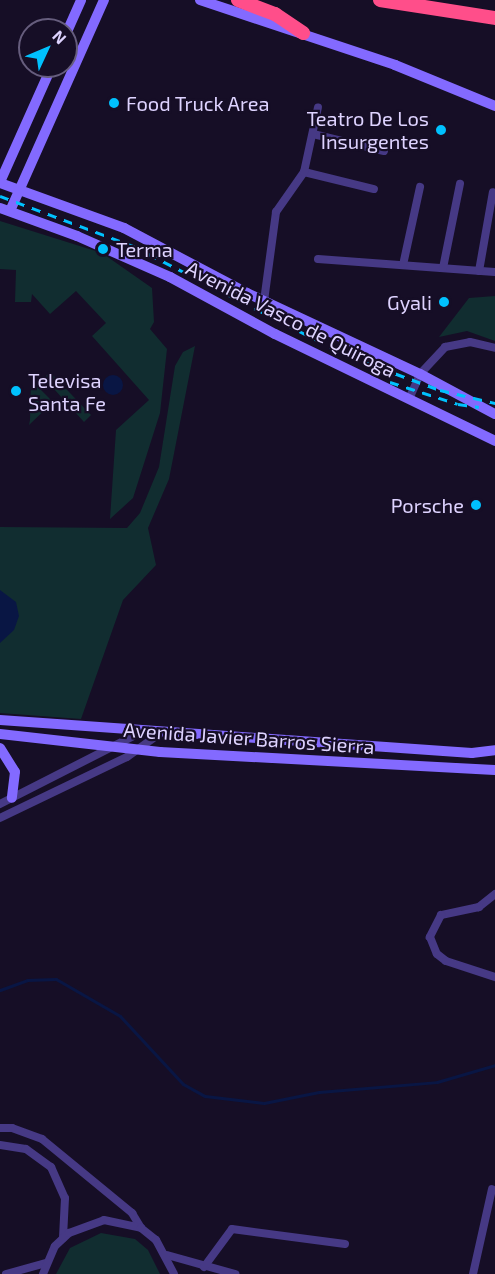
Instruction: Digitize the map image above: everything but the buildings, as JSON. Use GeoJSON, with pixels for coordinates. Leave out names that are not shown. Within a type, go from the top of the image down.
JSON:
{"type":"FeatureCollection","features":[{"type":"Feature","properties":{"kind":"highway"},"geometry":{"type":"LineString","coordinates":[[238,0],[275,14],[303,33]]}},
{"type":"Feature","properties":{"kind":"highway"},"geometry":{"type":"LineString","coordinates":[[380,0],[495,18]]}},
{"type":"Feature","properties":{"kind":"street"},"geometry":{"type":"LineString","coordinates":[[73,18],[81,0]]}},
{"type":"Feature","properties":{"kind":"street"},"geometry":{"type":"LineString","coordinates":[[5,210],[20,189],[105,0]]}},
{"type":"Feature","properties":{"kind":"street"},"geometry":{"type":"LineString","coordinates":[[200,0],[395,65],[495,106]]}},
{"type":"Feature","properties":{"kind":"street"},"geometry":{"type":"LineString","coordinates":[[0,183],[47,78]]}},
{"type":"Feature","properties":{"kind":"street"},"geometry":{"type":"LineString","coordinates":[[264,301],[276,212],[304,172],[318,107]]}},
{"type":"Feature","properties":{"kind":"street"},"geometry":{"type":"LineString","coordinates":[[313,134],[384,151]]}},
{"type":"Feature","properties":{"kind":"street"},"geometry":{"type":"LineString","coordinates":[[304,172],[374,189]]}},
{"type":"Feature","properties":{"kind":"street","name":"Avenida Vasco de Quiroga"},"geometry":{"type":"LineString","coordinates":[[0,183],[124,228],[264,301],[420,374],[495,414]]}},
{"type":"Feature","properties":{"kind":"street"},"geometry":{"type":"LineString","coordinates":[[444,268],[460,184]]}},
{"type":"Feature","properties":{"kind":"street"},"geometry":{"type":"LineString","coordinates":[[403,265],[420,188]]}},
{"type":"Feature","properties":{"kind":"street"},"geometry":{"type":"LineString","coordinates":[[479,271],[494,192]]}},
{"type":"Feature","properties":{"kind":"street","name":"Avenida Vasco de Quiroga"},"geometry":{"type":"LineString","coordinates":[[5,210],[170,277],[275,334],[495,441]]}},
{"type":"Feature","properties":{"kind":"street"},"geometry":{"type":"LineString","coordinates":[[318,259],[495,272]]}},
{"type":"Feature","properties":{"kind":"street"},"geometry":{"type":"LineString","coordinates":[[409,399],[420,374],[432,357],[452,345],[470,342],[495,348]]}},
{"type":"Feature","properties":{"kind":"street","name":"Avenida Javier Barros Sierra"},"geometry":{"type":"LineString","coordinates":[[0,720],[471,753],[495,750]]}},
{"type":"Feature","properties":{"kind":"street"},"geometry":{"type":"LineString","coordinates":[[0,804],[115,747],[144,730]]}},
{"type":"Feature","properties":{"kind":"street"},"geometry":{"type":"LineString","coordinates":[[0,818],[138,750],[162,732]]}},
{"type":"Feature","properties":{"kind":"street","name":"Avenida Javier Barros Sierra"},"geometry":{"type":"LineString","coordinates":[[0,734],[138,750],[495,770]]}},
{"type":"Feature","properties":{"kind":"street"},"geometry":{"type":"LineString","coordinates":[[0,748],[15,772],[12,798]]}},
{"type":"Feature","properties":{"kind":"street"},"geometry":{"type":"LineString","coordinates":[[495,894],[479,907],[441,915],[429,937],[437,954],[446,961],[495,977]]}},
{"type":"Feature","properties":{"kind":"street"},"geometry":{"type":"LineString","coordinates":[[0,1128],[12,1128],[42,1139],[132,1214],[141,1228],[167,1256],[174,1274]]}},
{"type":"Feature","properties":{"kind":"street"},"geometry":{"type":"LineString","coordinates":[[0,1144],[26,1149],[51,1167],[64,1198],[63,1238]]}},
{"type":"Feature","properties":{"kind":"street"},"geometry":{"type":"LineString","coordinates":[[473,1274],[492,1189]]}},
{"type":"Feature","properties":{"kind":"street"},"geometry":{"type":"LineString","coordinates":[[43,1274],[46,1263],[63,1238],[85,1224],[104,1220],[141,1228]]}},
{"type":"Feature","properties":{"kind":"street"},"geometry":{"type":"LineString","coordinates":[[204,1267],[232,1229],[345,1244]]}},
{"type":"Feature","properties":{"kind":"street"},"geometry":{"type":"LineString","coordinates":[[167,1256],[235,1274]]}},
{"type":"Feature","properties":{"kind":"street"},"geometry":{"type":"LineString","coordinates":[[6,1274],[46,1263]]}},
{"type":"Feature","properties":{"kind":"green space"},"geometry":{"type":"Polygon","coordinates":[[[0,221],[102,253],[152,288],[154,322],[150,329],[167,349],[160,413],[133,498],[110,519],[116,430],[149,400],[92,336],[106,323],[76,291],[50,314],[32,294],[31,302],[15,302],[16,270],[0,269],[0,221]]]}},
{"type":"Feature","properties":{"kind":"green space"},"geometry":{"type":"Polygon","coordinates":[[[495,296],[495,341],[467,331],[439,337],[469,298],[495,296]]]}},
{"type":"Feature","properties":{"kind":"green space"},"geometry":{"type":"Polygon","coordinates":[[[195,346],[169,479],[148,528],[156,565],[123,600],[81,719],[0,713],[0,527],[127,528],[140,513],[159,467],[175,366],[183,352],[195,346]]]}},
{"type":"Feature","properties":{"kind":"green space"},"geometry":{"type":"Polygon","coordinates":[[[50,372],[91,415],[84,422],[44,378],[50,372]]]}},
{"type":"Feature","properties":{"kind":"green space"},"geometry":{"type":"Polygon","coordinates":[[[31,380],[53,402],[29,425],[30,420],[31,380]]]}},
{"type":"Feature","properties":{"kind":"green space"},"geometry":{"type":"Polygon","coordinates":[[[101,1233],[135,1239],[148,1250],[160,1274],[56,1274],[70,1248],[101,1233]]]}},
{"type":"Feature","properties":{"kind":"shaded area"},"geometry":{"type":"Polygon","coordinates":[[[113,375],[120,378],[123,385],[120,392],[113,395],[106,392],[103,385],[106,378],[113,375]]]}},
{"type":"Feature","properties":{"kind":"shaded area"},"geometry":{"type":"Polygon","coordinates":[[[0,590],[16,602],[19,616],[14,630],[0,643],[0,590]]]}},
{"type":"Feature","properties":{"kind":"waterway"},"geometry":{"type":"LineString","coordinates":[[0,990],[27,980],[56,979],[120,1016],[183,1084],[205,1096],[264,1103],[319,1092],[437,1082],[495,1065]]}},
{"type":"Feature","properties":{"kind":"railway"},"geometry":{"type":"LineString","coordinates":[[0,196],[133,246],[348,356],[440,390],[495,403]]}},
{"type":"Feature","properties":{"kind":"railway"},"geometry":{"type":"LineString","coordinates":[[390,382],[458,404],[479,407]]}},
{"type":"Feature","properties":{"kind":"place","name":"Food Truck Area"},"geometry":{"type":"Point","coordinates":[114,103]}},
{"type":"Feature","properties":{"kind":"place","name":"Teatro De Los Insurgentes"},"geometry":{"type":"Point","coordinates":[441,130]}},
{"type":"Feature","properties":{"kind":"place","name":"Terma"},"geometry":{"type":"Point","coordinates":[103,249]}},
{"type":"Feature","properties":{"kind":"place","name":"Gyali"},"geometry":{"type":"Point","coordinates":[444,302]}},
{"type":"Feature","properties":{"kind":"place","name":"Televisa Santa Fe"},"geometry":{"type":"Point","coordinates":[16,391]}},
{"type":"Feature","properties":{"kind":"place","name":"Porsche"},"geometry":{"type":"Point","coordinates":[476,505]}}]}
